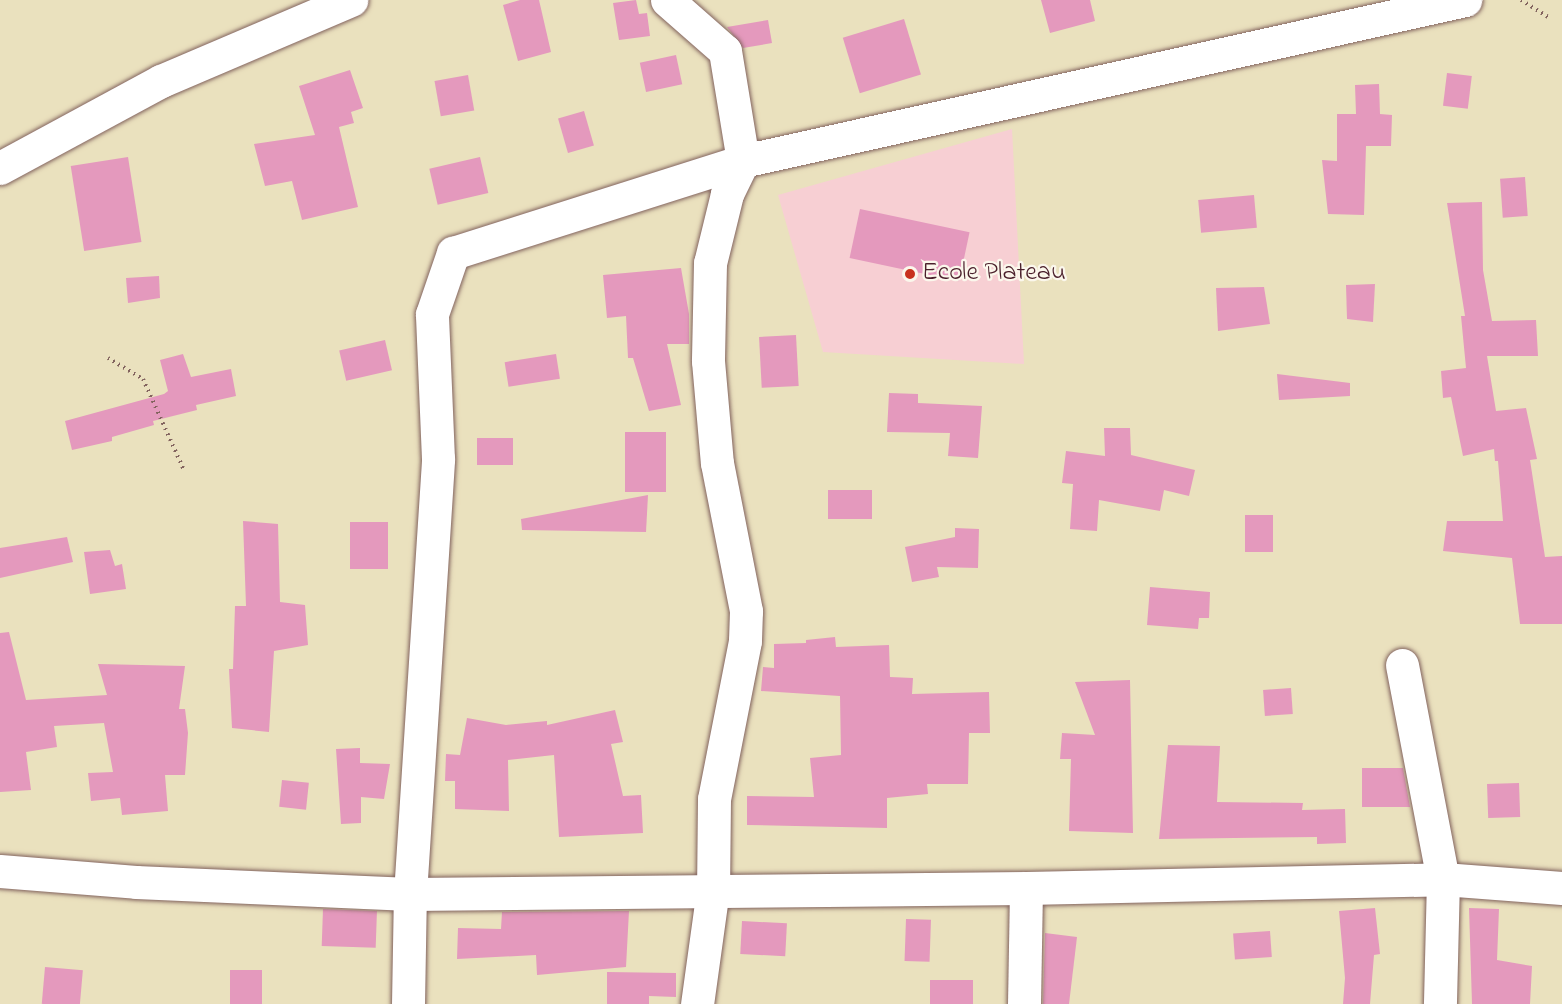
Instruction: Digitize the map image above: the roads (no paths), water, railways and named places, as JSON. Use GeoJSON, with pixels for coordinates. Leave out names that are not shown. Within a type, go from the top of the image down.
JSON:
{"type":"FeatureCollection","features":[{"type":"Feature","properties":{"kind":"street"},"geometry":{"type":"LineString","coordinates":[[0,168],[161,81],[351,0]]}},
{"type":"Feature","properties":{"kind":"street"},"geometry":{"type":"LineString","coordinates":[[667,0],[725,51],[743,161],[727,194],[710,263],[708,361],[717,463],[746,611],[741,676],[714,799],[713,889],[697,1004]]}},
{"type":"Feature","properties":{"kind":"street"},"geometry":{"type":"LineString","coordinates":[[408,1004],[410,894],[438,459],[432,314],[453,253],[743,161],[1465,0]]}},
{"type":"Feature","properties":{"kind":"street"},"geometry":{"type":"LineString","coordinates":[[1402,666],[1443,879],[1440,1004]]}},
{"type":"Feature","properties":{"kind":"street"},"geometry":{"type":"LineString","coordinates":[[0,871],[136,882],[410,894],[713,889],[1026,888],[1443,879],[1562,888]]}},
{"type":"Feature","properties":{"kind":"street"},"geometry":{"type":"LineString","coordinates":[[1024,1004],[1026,888]]}},
{"type":"Feature","properties":{"kind":"place","name":"Ecole Plateau"},"geometry":{"type":"Point","coordinates":[910,274]}}]}
